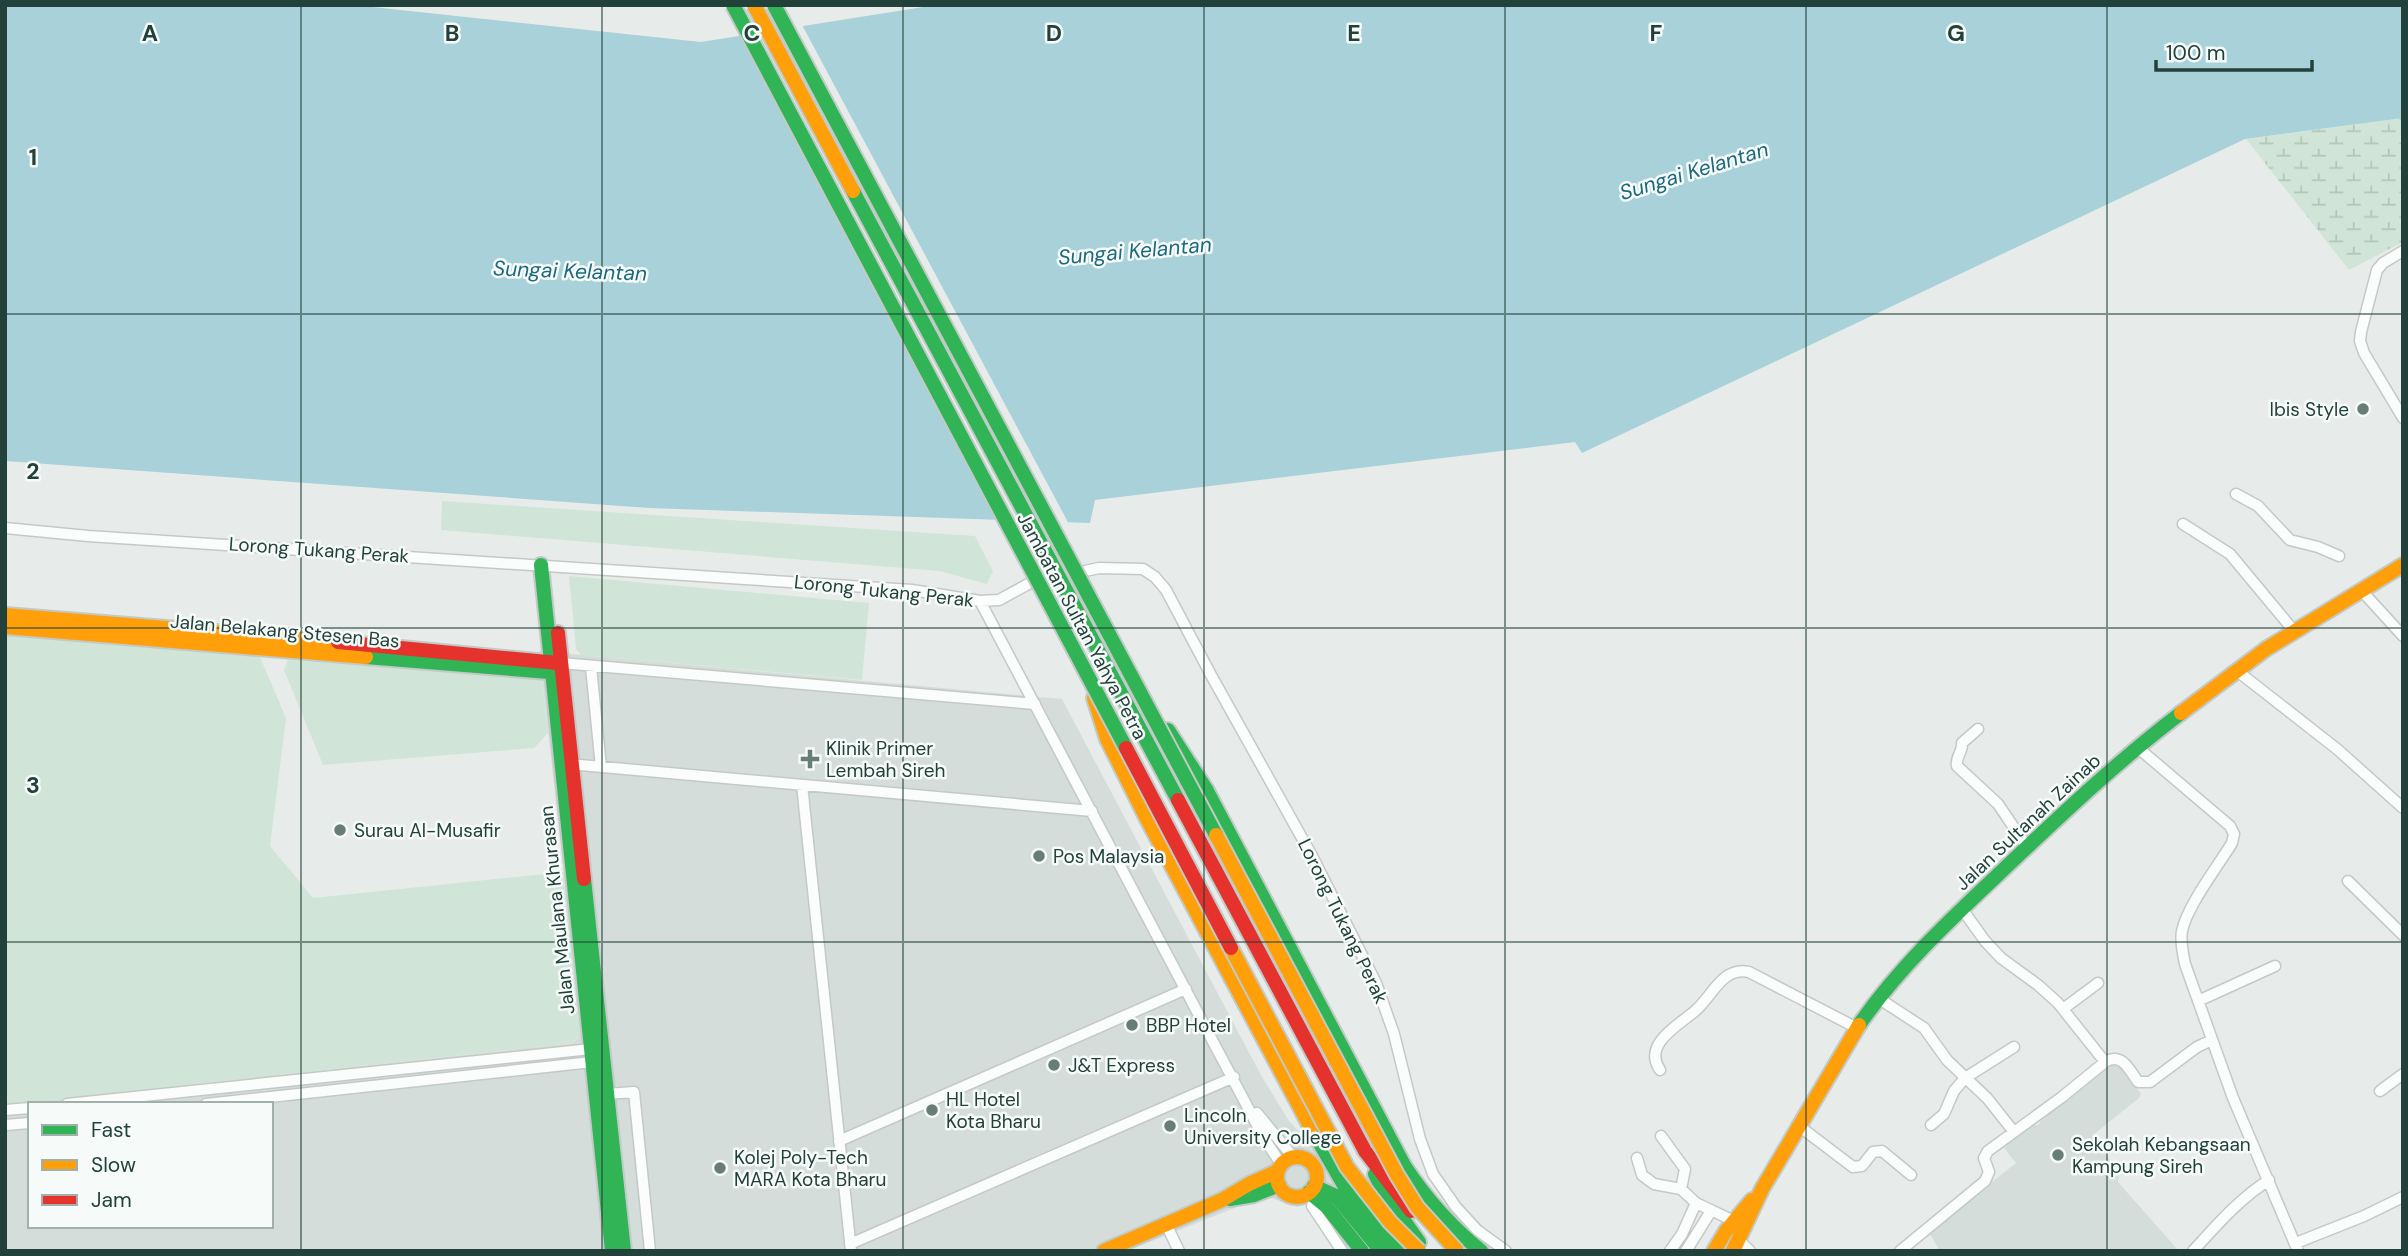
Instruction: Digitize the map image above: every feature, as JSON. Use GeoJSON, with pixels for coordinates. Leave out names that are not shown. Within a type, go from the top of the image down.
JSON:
{"type":"FeatureCollection","features":[{"type":"Feature","properties":{"kind":"main road","name":"Jambatan Sultan Yahya Petra"},"geometry":{"type":"LineString","coordinates":[[733,5],[1347,1167],[1390,1222],[1419,1251]]}},
{"type":"Feature","properties":{"kind":"main road","name":"Jambatan Sultan Yahya Petra"},"geometry":{"type":"LineString","coordinates":[[754,5],[1365,1151]]}},
{"type":"Feature","properties":{"kind":"main road","name":"Jambatan Sultan Yahya Petra"},"geometry":{"type":"LineString","coordinates":[[774,5],[1396,1175],[1417,1207],[1457,1251]]}},
{"type":"Feature","properties":{"kind":"main road"},"geometry":{"type":"LineString","coordinates":[[546,565],[567,764]]}},
{"type":"Feature","properties":{"kind":"main road","name":"Jalan Sultanah Zainab"},"geometry":{"type":"LineString","coordinates":[[1762,1189],[1857,1028],[1878,998],[1922,947],[2026,847],[2137,747],[2236,670],[2294,631],[2403,565]]}},
{"type":"Feature","properties":{"kind":"main road","name":"Jalan Belakang Stesen Bas"},"geometry":{"type":"LineString","coordinates":[[5,615],[222,638],[557,668]]}},
{"type":"Feature","properties":{"kind":"main road","name":"Jalan Belakang Stesen Bas"},"geometry":{"type":"LineString","coordinates":[[5,627],[222,638]]}},
{"type":"Feature","properties":{"kind":"main road"},"geometry":{"type":"LineString","coordinates":[[1123,659],[1206,789],[1405,1167],[1453,1229],[1479,1250]]}},
{"type":"Feature","properties":{"kind":"main road"},"geometry":{"type":"LineString","coordinates":[[1088,678],[1107,739],[1329,1163],[1352,1199],[1397,1251]]}},
{"type":"Feature","properties":{"kind":"main road","name":"Jalan Maulana Khurasan"},"geometry":{"type":"LineString","coordinates":[[567,764],[611,1251]]}},
{"type":"Feature","properties":{"kind":"main road","name":"Jalan Maulana Khurasan"},"geometry":{"type":"LineString","coordinates":[[567,764],[624,1251]]}},
{"type":"Feature","properties":{"kind":"main road"},"geometry":{"type":"LineString","coordinates":[[1365,1151],[1383,1191],[1427,1251]]}},
{"type":"Feature","properties":{"kind":"main road"},"geometry":{"type":"LineString","coordinates":[[1365,1151],[1412,1213],[1449,1251]]}},
{"type":"Feature","properties":{"kind":"main road"},"geometry":{"type":"LineString","coordinates":[[1104,1251],[1222,1200],[1254,1195],[1283,1170],[1306,1159],[1316,1174],[1312,1195]]}},
{"type":"Feature","properties":{"kind":"main road"},"geometry":{"type":"LineString","coordinates":[[1283,1170],[1293,1196],[1336,1196],[1381,1251]]}},
{"type":"Feature","properties":{"kind":"main road"},"geometry":{"type":"LineString","coordinates":[[1714,1251],[1734,1221],[1762,1189]]}},
{"type":"Feature","properties":{"kind":"main road"},"geometry":{"type":"LineString","coordinates":[[1741,1247],[1762,1189]]}},
{"type":"Feature","properties":{"kind":"main road"},"geometry":{"type":"LineString","coordinates":[[1312,1195],[1326,1206],[1362,1251]]}},
{"type":"Feature","properties":{"kind":"street"},"geometry":{"type":"LineString","coordinates":[[2403,251],[2383,263],[2377,270],[2360,341],[2364,353],[2403,418]]}},
{"type":"Feature","properties":{"kind":"street"},"geometry":{"type":"LineString","coordinates":[[2236,494],[2258,506],[2290,540],[2339,556]]}},
{"type":"Feature","properties":{"kind":"street"},"geometry":{"type":"LineString","coordinates":[[2183,524],[2230,554],[2294,631]]}},
{"type":"Feature","properties":{"kind":"street","name":"Lorong Tukang Perak"},"geometry":{"type":"LineString","coordinates":[[5,528],[912,590],[980,601],[999,600],[1030,583],[1099,568],[1143,569],[1155,577],[1166,590],[1312,856],[1376,983],[1394,1034],[1417,1129],[1433,1174],[1441,1188],[1476,1230],[1506,1251]]}},
{"type":"Feature","properties":{"kind":"street"},"geometry":{"type":"LineString","coordinates":[[2361,590],[2403,636]]}},
{"type":"Feature","properties":{"kind":"street"},"geometry":{"type":"LineString","coordinates":[[980,601],[1283,1170]]}},
{"type":"Feature","properties":{"kind":"street"},"geometry":{"type":"LineString","coordinates":[[557,668],[578,665],[1035,704]]}},
{"type":"Feature","properties":{"kind":"street"},"geometry":{"type":"LineString","coordinates":[[591,667],[601,767]]}},
{"type":"Feature","properties":{"kind":"street"},"geometry":{"type":"LineString","coordinates":[[2236,670],[2337,750],[2403,808]]}},
{"type":"Feature","properties":{"kind":"street"},"geometry":{"type":"LineString","coordinates":[[1979,729],[1962,743],[1957,766],[1998,804],[2026,847]]}},
{"type":"Feature","properties":{"kind":"street"},"geometry":{"type":"LineString","coordinates":[[2137,747],[2231,826],[2234,834],[2232,843],[2186,919],[2181,933],[2185,964],[2233,1098],[2297,1247],[2403,1197]]}},
{"type":"Feature","properties":{"kind":"street"},"geometry":{"type":"LineString","coordinates":[[567,764],[1092,811]]}},
{"type":"Feature","properties":{"kind":"street"},"geometry":{"type":"LineString","coordinates":[[802,785],[850,1247],[1234,1077]]}},
{"type":"Feature","properties":{"kind":"street"},"geometry":{"type":"LineString","coordinates":[[2348,881],[2403,935]]}},
{"type":"Feature","properties":{"kind":"street"},"geometry":{"type":"LineString","coordinates":[[1962,909],[2001,958],[2048,993],[2105,1062]]}},
{"type":"Feature","properties":{"kind":"street"},"geometry":{"type":"LineString","coordinates":[[2197,1000],[2276,965]]}},
{"type":"Feature","properties":{"kind":"street"},"geometry":{"type":"LineString","coordinates":[[1660,1070],[1655,1056],[1666,1033],[1696,1010],[1709,992],[1725,978],[1740,970],[1749,972],[1857,1028]]}},
{"type":"Feature","properties":{"kind":"street"},"geometry":{"type":"LineString","coordinates":[[2063,1010],[2098,983]]}},
{"type":"Feature","properties":{"kind":"street"},"geometry":{"type":"LineString","coordinates":[[839,1140],[1186,989]]}},
{"type":"Feature","properties":{"kind":"street"},"geometry":{"type":"LineString","coordinates":[[1878,998],[1924,1028],[1947,1060],[1987,1098],[2014,1132]]}},
{"type":"Feature","properties":{"kind":"street"},"geometry":{"type":"LineString","coordinates":[[1900,1251],[1985,1181],[1989,1172],[1985,1163],[1986,1154],[2105,1062],[2118,1058],[2138,1082],[2150,1082],[2197,1047],[2212,1040]]}},
{"type":"Feature","properties":{"kind":"street"},"geometry":{"type":"LineString","coordinates":[[1931,1125],[1944,1114],[1954,1091],[1965,1078],[2014,1047]]}},
{"type":"Feature","properties":{"kind":"street"},"geometry":{"type":"LineString","coordinates":[[89,1102],[592,1056]]}},
{"type":"Feature","properties":{"kind":"street"},"geometry":{"type":"LineString","coordinates":[[222,1102],[592,1056]]}},
{"type":"Feature","properties":{"kind":"street"},"geometry":{"type":"LineString","coordinates":[[2380,1091],[2403,1074]]}},
{"type":"Feature","properties":{"kind":"street"},"geometry":{"type":"LineString","coordinates":[[607,1094],[634,1092],[650,1251]]}},
{"type":"Feature","properties":{"kind":"street"},"geometry":{"type":"LineString","coordinates":[[5,1110],[28,1108]]}},
{"type":"Feature","properties":{"kind":"street"},"geometry":{"type":"LineString","coordinates":[[5,1125],[28,1123]]}},
{"type":"Feature","properties":{"kind":"street"},"geometry":{"type":"LineString","coordinates":[[1799,1126],[1853,1167],[1862,1166],[1873,1152],[1882,1151],[1911,1175]]}},
{"type":"Feature","properties":{"kind":"street"},"geometry":{"type":"LineString","coordinates":[[1661,1136],[1685,1169],[1681,1189]]}},
{"type":"Feature","properties":{"kind":"street"},"geometry":{"type":"LineString","coordinates":[[1637,1158],[1642,1175],[1654,1184],[1681,1189],[1696,1203],[1734,1221]]}},
{"type":"Feature","properties":{"kind":"street"},"geometry":{"type":"LineString","coordinates":[[2193,1251],[2235,1206],[2269,1180]]}},
{"type":"Feature","properties":{"kind":"street"},"geometry":{"type":"LineString","coordinates":[[1312,1195],[1342,1251]]}},
{"type":"Feature","properties":{"kind":"street"},"geometry":{"type":"LineString","coordinates":[[1670,1251],[1682,1234],[1696,1203]]}},
{"type":"Feature","properties":{"kind":"street"},"geometry":{"type":"LineString","coordinates":[[1686,1251],[1711,1211]]}},
{"type":"Feature","properties":{"kind":"street"},"geometry":{"type":"LineString","coordinates":[[1166,1224],[1179,1251]]}},
{"type":"Feature","properties":{"kind":"shaded area"},"geometry":{"type":"Polygon","coordinates":[[[539,651],[1062,699],[1262,1077],[1289,1121],[1317,1151],[1339,1187],[1297,1207],[1271,1198],[1257,1199],[1127,1251],[5,1251],[5,1105],[28,1102],[28,1228],[273,1228],[273,1102],[32,1102],[573,1043],[582,1033],[539,651]]]}},
{"type":"Feature","properties":{"kind":"shaded area","name":"Sekolah Kebangsaan Kampung Sireh"},"geometry":{"type":"Polygon","coordinates":[[[2113,1061],[2117,1061],[2141,1094],[2093,1135],[2119,1175],[2118,1182],[2179,1251],[1936,1251],[1938,1248],[1929,1232],[2016,1163],[2004,1148],[2032,1125],[2038,1125],[2046,1115],[2113,1061]]]}},
{"type":"Feature","properties":{"kind":"green space"},"geometry":{"type":"Polygon","coordinates":[[[2403,118],[2403,242],[2349,270],[2246,139],[2403,118]]]}},
{"type":"Feature","properties":{"kind":"green space"},"geometry":{"type":"Polygon","coordinates":[[[442,501],[975,536],[993,571],[987,584],[939,571],[441,530],[442,501]]]}},
{"type":"Feature","properties":{"kind":"green space"},"geometry":{"type":"Polygon","coordinates":[[[569,576],[869,603],[862,680],[581,655],[576,649],[569,576]]]}},
{"type":"Feature","properties":{"kind":"green space"},"geometry":{"type":"Polygon","coordinates":[[[5,635],[260,657],[286,718],[270,846],[313,898],[564,872],[582,1033],[572,1043],[5,1105],[5,635]]]}},
{"type":"Feature","properties":{"kind":"green space"},"geometry":{"type":"Polygon","coordinates":[[[288,660],[542,679],[548,733],[534,748],[323,765],[284,670],[288,660]]]}},
{"type":"Feature","properties":{"kind":"water","name":"Sungai Kelantan"},"geometry":{"type":"Polygon","coordinates":[[[5,5],[354,5],[701,42],[936,5],[2403,5],[2403,118],[2245,139],[1582,453],[1575,442],[1095,500],[1090,523],[649,508],[5,461],[5,5]]]}},
{"type":"Feature","properties":{"kind":"pier"},"geometry":{"type":"Polygon","coordinates":[[[801,23],[1070,526],[1000,523],[743,32],[801,23]]]}},
{"type":"Feature","properties":{"kind":"traffic: fast"},"geometry":{"type":"LineString","coordinates":[[733,5],[1126,748]]}},
{"type":"Feature","properties":{"kind":"traffic: fast"},"geometry":{"type":"LineString","coordinates":[[774,5],[1216,835]]}},
{"type":"Feature","properties":{"kind":"traffic: fast"},"geometry":{"type":"LineString","coordinates":[[853,191],[1178,800]]}},
{"type":"Feature","properties":{"kind":"traffic: fast"},"geometry":{"type":"LineString","coordinates":[[541,565],[612,1251]]}},
{"type":"Feature","properties":{"kind":"traffic: fast"},"geometry":{"type":"LineString","coordinates":[[366,657],[561,673]]}},
{"type":"Feature","properties":{"kind":"traffic: fast"},"geometry":{"type":"LineString","coordinates":[[1859,1025],[1909,963],[1965,906],[2091,788],[2181,713]]}},
{"type":"Feature","properties":{"kind":"traffic: fast"},"geometry":{"type":"LineString","coordinates":[[1168,730],[1206,789],[1405,1167],[1440,1212],[1481,1251]]}},
{"type":"Feature","properties":{"kind":"traffic: fast"},"geometry":{"type":"LineString","coordinates":[[584,879],[624,1251]]}},
{"type":"Feature","properties":{"kind":"traffic: fast"},"geometry":{"type":"LineString","coordinates":[[1311,1128],[1352,1199],[1397,1251]]}},
{"type":"Feature","properties":{"kind":"traffic: fast"},"geometry":{"type":"LineString","coordinates":[[1375,1174],[1383,1191],[1419,1242]]}},
{"type":"Feature","properties":{"kind":"traffic: fast"},"geometry":{"type":"LineString","coordinates":[[1230,1199],[1254,1195],[1279,1185]]}},
{"type":"Feature","properties":{"kind":"traffic: fast"},"geometry":{"type":"LineString","coordinates":[[1314,1186],[1336,1196],[1381,1251]]}},
{"type":"Feature","properties":{"kind":"traffic: fast"},"geometry":{"type":"LineString","coordinates":[[1309,1192],[1326,1206],[1362,1251]]}},
{"type":"Feature","properties":{"kind":"traffic: slow"},"geometry":{"type":"LineString","coordinates":[[754,5],[853,191]]}},
{"type":"Feature","properties":{"kind":"traffic: slow"},"geometry":{"type":"LineString","coordinates":[[2181,713],[2266,649],[2403,565]]}},
{"type":"Feature","properties":{"kind":"traffic: slow"},"geometry":{"type":"LineString","coordinates":[[5,615],[338,642]]}},
{"type":"Feature","properties":{"kind":"traffic: slow"},"geometry":{"type":"LineString","coordinates":[[5,627],[366,657]]}},
{"type":"Feature","properties":{"kind":"traffic: slow"},"geometry":{"type":"LineString","coordinates":[[1094,698],[1107,739],[1147,819],[1311,1128]]}},
{"type":"Feature","properties":{"kind":"traffic: slow"},"geometry":{"type":"LineString","coordinates":[[1216,835],[1397,1175],[1417,1207],[1457,1251]]}},
{"type":"Feature","properties":{"kind":"traffic: slow"},"geometry":{"type":"LineString","coordinates":[[1231,948],[1347,1167],[1390,1222],[1419,1251]]}},
{"type":"Feature","properties":{"kind":"traffic: slow"},"geometry":{"type":"LineString","coordinates":[[1733,1251],[1762,1189],[1859,1025]]}},
{"type":"Feature","properties":{"kind":"traffic: slow"},"geometry":{"type":"LineString","coordinates":[[1297,1157],[1311,1163],[1317,1177],[1311,1191],[1297,1197],[1283,1191],[1277,1177],[1283,1163],[1297,1157]]}},
{"type":"Feature","properties":{"kind":"traffic: slow"},"geometry":{"type":"LineString","coordinates":[[1104,1251],[1222,1200],[1278,1171]]}},
{"type":"Feature","properties":{"kind":"traffic: slow"},"geometry":{"type":"LineString","coordinates":[[1714,1251],[1726,1231],[1752,1200]]}},
{"type":"Feature","properties":{"kind":"traffic: jam"},"geometry":{"type":"LineString","coordinates":[[558,633],[584,879]]}},
{"type":"Feature","properties":{"kind":"traffic: jam"},"geometry":{"type":"LineString","coordinates":[[338,642],[558,663]]}},
{"type":"Feature","properties":{"kind":"traffic: jam"},"geometry":{"type":"LineString","coordinates":[[1126,748],[1231,948]]}},
{"type":"Feature","properties":{"kind":"traffic: jam"},"geometry":{"type":"LineString","coordinates":[[1178,800],[1365,1151]]}},
{"type":"Feature","properties":{"kind":"traffic: jam"},"geometry":{"type":"LineString","coordinates":[[1365,1151],[1411,1211]]}},
{"type":"Feature","properties":{"kind":"place","name":"Ibis Style"},"geometry":{"type":"Point","coordinates":[2363,409]}},
{"type":"Feature","properties":{"kind":"place","name":"Klinik Primer Lembah Sireh"},"geometry":{"type":"Point","coordinates":[810,759]}},
{"type":"Feature","properties":{"kind":"place","name":"Surau Al-Musafir"},"geometry":{"type":"Point","coordinates":[340,830]}},
{"type":"Feature","properties":{"kind":"place","name":"Pos Malaysia"},"geometry":{"type":"Point","coordinates":[1039,856]}},
{"type":"Feature","properties":{"kind":"place","name":"BBP Hotel"},"geometry":{"type":"Point","coordinates":[1132,1025]}},
{"type":"Feature","properties":{"kind":"place","name":"J&T Express"},"geometry":{"type":"Point","coordinates":[1054,1065]}},
{"type":"Feature","properties":{"kind":"place","name":"HL Hotel Kota Bharu"},"geometry":{"type":"Point","coordinates":[932,1110]}},
{"type":"Feature","properties":{"kind":"place","name":"Lincoln University College"},"geometry":{"type":"Point","coordinates":[1170,1126]}},
{"type":"Feature","properties":{"kind":"place","name":"Sekolah Kebangsaan Kampung Sireh"},"geometry":{"type":"Point","coordinates":[2058,1155]}},
{"type":"Feature","properties":{"kind":"place","name":"Kolej Poly-Tech MARA Kota Bharu"},"geometry":{"type":"Point","coordinates":[720,1168]}}]}
